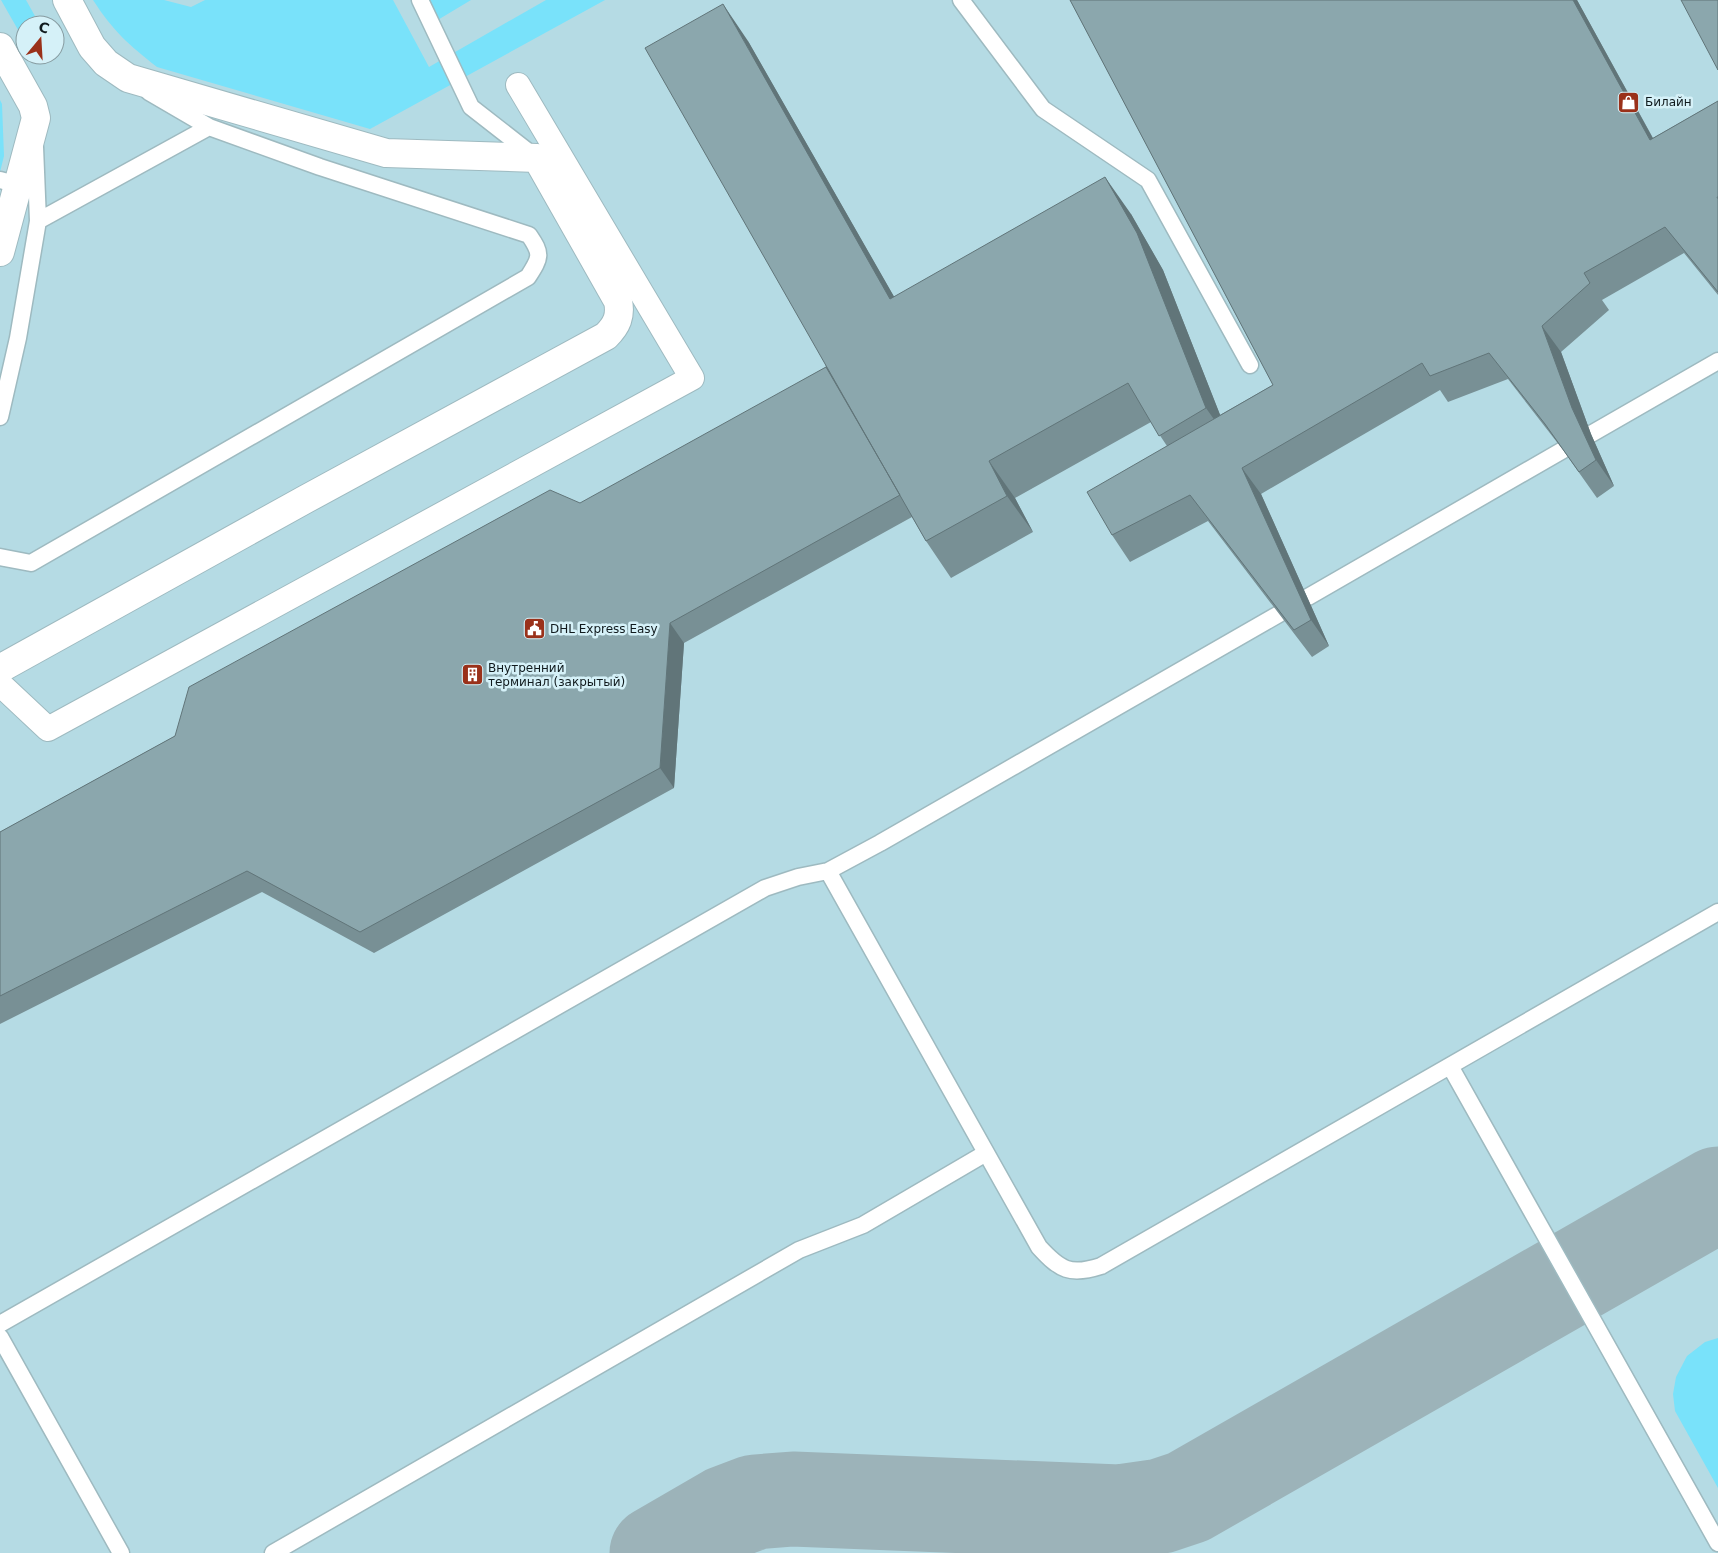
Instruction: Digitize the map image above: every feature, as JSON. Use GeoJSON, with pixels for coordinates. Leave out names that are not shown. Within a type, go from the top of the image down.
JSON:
{"type":"FeatureCollection","features":[{"type":"Feature","properties":{"kind":"street"},"geometry":{"type":"LineString","coordinates":[[0,668],[606,336],[617,325],[620,311],[618,301],[537,158],[386,153],[128,78],[106,63],[92,47],[67,0]]}},
{"type":"Feature","properties":{"kind":"street"},"geometry":{"type":"LineString","coordinates":[[0,47],[36,113],[35,125],[10,183],[0,252]]}},
{"type":"Feature","properties":{"kind":"street"},"geometry":{"type":"LineString","coordinates":[[0,684],[48,729],[692,378],[518,85]]}},
{"type":"Feature","properties":{"kind":"lane"},"geometry":{"type":"LineString","coordinates":[[420,0],[472,107],[537,158]]}},
{"type":"Feature","properties":{"kind":"lane"},"geometry":{"type":"LineString","coordinates":[[961,0],[1043,109],[1148,180],[1250,365]]}},
{"type":"Feature","properties":{"kind":"lane"},"geometry":{"type":"LineString","coordinates":[[0,556],[31,563],[528,277],[539,260],[538,248],[529,234],[320,167],[209,127],[156,97],[128,78]]}},
{"type":"Feature","properties":{"kind":"lane"},"geometry":{"type":"LineString","coordinates":[[0,417],[18,338],[38,221],[35,125]]}},
{"type":"Feature","properties":{"kind":"lane"},"geometry":{"type":"LineString","coordinates":[[38,221],[209,127]]}},
{"type":"Feature","properties":{"kind":"lane"},"geometry":{"type":"LineString","coordinates":[[1591,434],[1718,361]]}},
{"type":"Feature","properties":{"kind":"lane"},"geometry":{"type":"LineString","coordinates":[[1308,597],[1563,450]]}},
{"type":"Feature","properties":{"kind":"lane"},"geometry":{"type":"LineString","coordinates":[[0,1324],[765,888],[798,877],[828,871],[1279,614]]}},
{"type":"Feature","properties":{"kind":"lane"},"geometry":{"type":"LineString","coordinates":[[828,871],[1039,1247],[1056,1265],[1071,1270],[1086,1270],[1101,1266],[1718,912]]}},
{"type":"Feature","properties":{"kind":"lane"},"geometry":{"type":"LineString","coordinates":[[1450,1066],[1718,1543]]}},
{"type":"Feature","properties":{"kind":"lane"},"geometry":{"type":"LineString","coordinates":[[273,1553],[799,1250],[863,1225],[986,1153]]}},
{"type":"Feature","properties":{"kind":"lane"},"geometry":{"type":"LineString","coordinates":[[0,1337],[121,1553]]}},
{"type":"Feature","properties":{"kind":"shaded area"},"geometry":{"type":"Polygon","coordinates":[[[0,0],[1718,0],[1718,1553],[0,1553],[0,0]]]}},
{"type":"Feature","properties":{"kind":"shaded area"},"geometry":{"type":"Polygon","coordinates":[[[1,0],[26,0],[34,15],[15,15],[15,24],[1,0]]]}},
{"type":"Feature","properties":{"kind":"shaded area"},"geometry":{"type":"Polygon","coordinates":[[[93,0],[164,0],[191,7],[205,0],[393,0],[429,67],[546,0],[605,0],[370,129],[157,67],[122,37],[93,0]]]}},
{"type":"Feature","properties":{"kind":"shaded area"},"geometry":{"type":"Polygon","coordinates":[[[419,0],[471,0],[431,24],[419,0]]]}},
{"type":"Feature","properties":{"kind":"shaded area"},"geometry":{"type":"Polygon","coordinates":[[[0,100],[2,104],[4,156],[0,172],[0,100]]]}},
{"type":"Feature","properties":{"kind":"shaded area"},"geometry":{"type":"Polygon","coordinates":[[[1718,1338],[1718,1488],[1675,1411],[1673,1394],[1676,1377],[1687,1356],[1705,1342],[1718,1338]]]}},
{"type":"Feature","properties":{"kind":"building"},"geometry":{"type":"Polygon","coordinates":[[[1070,0],[1573,0],[1650,140],[1718,101],[1718,292],[1665,227],[1584,273],[1590,283],[1542,326],[1572,408],[1596,460],[1579,472],[1545,424],[1489,353],[1430,376],[1422,363],[1242,468],[1311,620],[1294,630],[1190,495],[1112,535],[1087,492],[1273,385],[1070,0]]]}},
{"type":"Feature","properties":{"kind":"building"},"geometry":{"type":"Polygon","coordinates":[[[1681,0],[1718,0],[1718,70],[1681,0]]]}},
{"type":"Feature","properties":{"kind":"building"},"geometry":{"type":"Polygon","coordinates":[[[723,4],[890,299],[1105,177],[1137,233],[1206,408],[1159,436],[1128,383],[989,461],[1007,496],[926,541],[645,48],[723,4]]]}},
{"type":"Feature","properties":{"kind":"building","name":"Внутренний терминал (закрытый)"},"geometry":{"type":"Polygon","coordinates":[[[826,367],[900,495],[670,623],[660,768],[360,932],[247,871],[0,996],[0,832],[175,736],[189,687],[550,490],[580,503],[826,367]]]}},
{"type":"Feature","properties":{"kind":"taxiway"},"geometry":{"type":"LineString","coordinates":[[657,1553],[726,1513],[755,1502],[793,1499],[1119,1512],[1161,1506],[1188,1497],[1718,1194]]}},
{"type":"Feature","properties":{"kind":"place","name":"Билайн"},"geometry":{"type":"Point","coordinates":[1629,102]}},
{"type":"Feature","properties":{"kind":"place","name":"DHL Express Easy"},"geometry":{"type":"Point","coordinates":[534,629]}},
{"type":"Feature","properties":{"kind":"place","name":"Внутренний терминал (закрытый)"},"geometry":{"type":"Point","coordinates":[472,675]}}]}
